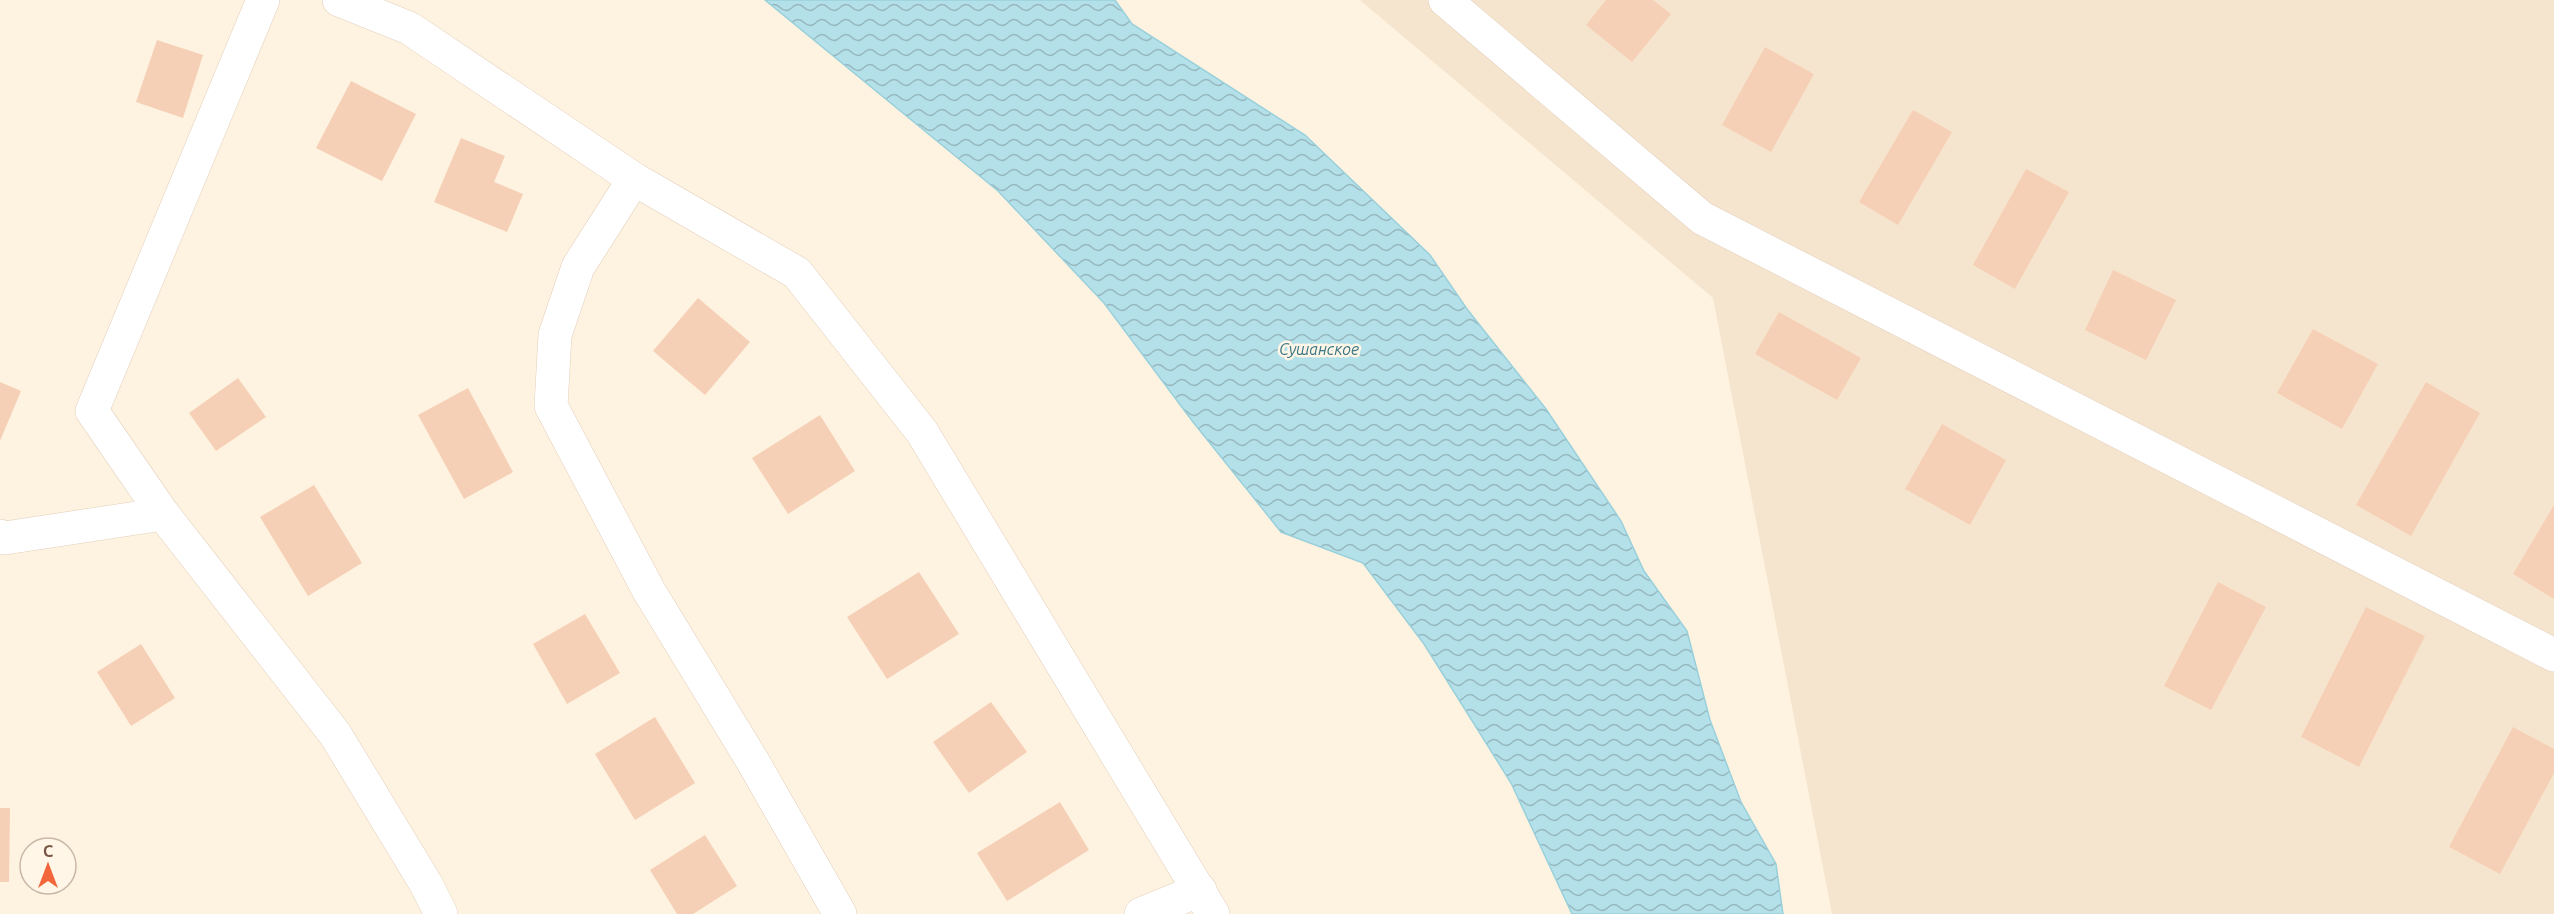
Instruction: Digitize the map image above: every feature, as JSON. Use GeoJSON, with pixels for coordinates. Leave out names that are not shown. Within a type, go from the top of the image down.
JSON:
{"type":"FeatureCollection","features":[{"type":"Feature","properties":{"kind":"street"},"geometry":{"type":"LineString","coordinates":[[263,0],[93,411],[163,514],[336,734],[426,884],[441,914]]}},
{"type":"Feature","properties":{"kind":"street"},"geometry":{"type":"LineString","coordinates":[[339,0],[409,28],[634,180],[797,273],[922,432],[1206,902],[1141,914]]}},
{"type":"Feature","properties":{"kind":"street"},"geometry":{"type":"LineString","coordinates":[[1444,0],[1702,218],[2554,655]]}},
{"type":"Feature","properties":{"kind":"street"},"geometry":{"type":"LineString","coordinates":[[634,180],[578,267],[555,335],[551,406],[649,591],[752,760],[828,889],[840,914]]}},
{"type":"Feature","properties":{"kind":"street"},"geometry":{"type":"LineString","coordinates":[[0,536],[5,538],[163,514]]}},
{"type":"Feature","properties":{"kind":"shaded area"},"geometry":{"type":"Polygon","coordinates":[[[1360,0],[2554,0],[2554,914],[1832,914],[1713,298],[1360,0]]]}},
{"type":"Feature","properties":{"kind":"water","name":"Сушанское"},"geometry":{"type":"Polygon","coordinates":[[[765,0],[1115,0],[1132,24],[1305,135],[1430,255],[1467,309],[1546,409],[1621,521],[1644,571],[1687,631],[1710,720],[1741,802],[1776,864],[1783,914],[1572,914],[1511,783],[1424,644],[1363,563],[1281,532],[1193,422],[1104,303],[998,191],[765,0]]]}},
{"type":"Feature","properties":{"kind":"building"},"geometry":{"type":"Polygon","coordinates":[[[1606,0],[1653,0],[1671,14],[1632,62],[1586,25],[1606,0]]]}},
{"type":"Feature","properties":{"kind":"building"},"geometry":{"type":"Polygon","coordinates":[[[157,40],[203,55],[183,118],[136,102],[157,40]]]}},
{"type":"Feature","properties":{"kind":"building"},"geometry":{"type":"Polygon","coordinates":[[[1765,47],[1814,74],[1771,152],[1722,125],[1765,47]]]}},
{"type":"Feature","properties":{"kind":"building"},"geometry":{"type":"Polygon","coordinates":[[[351,81],[416,114],[382,181],[316,148],[351,81]]]}},
{"type":"Feature","properties":{"kind":"building"},"geometry":{"type":"Polygon","coordinates":[[[1913,110],[1952,132],[1898,225],[1859,202],[1913,110]]]}},
{"type":"Feature","properties":{"kind":"building"},"geometry":{"type":"Polygon","coordinates":[[[461,138],[505,156],[494,182],[523,194],[507,232],[434,202],[461,138]]]}},
{"type":"Feature","properties":{"kind":"building"},"geometry":{"type":"Polygon","coordinates":[[[2026,169],[2069,192],[2015,289],[1973,265],[2026,169]]]}},
{"type":"Feature","properties":{"kind":"building"},"geometry":{"type":"Polygon","coordinates":[[[2113,270],[2176,300],[2146,360],[2085,330],[2113,270]]]}},
{"type":"Feature","properties":{"kind":"building"},"geometry":{"type":"Polygon","coordinates":[[[698,298],[750,342],[705,395],[653,351],[698,298]]]}},
{"type":"Feature","properties":{"kind":"building"},"geometry":{"type":"Polygon","coordinates":[[[1779,312],[1861,358],[1837,400],[1755,354],[1779,312]]]}},
{"type":"Feature","properties":{"kind":"building"},"geometry":{"type":"Polygon","coordinates":[[[2313,329],[2378,364],[2342,429],[2277,393],[2313,329]]]}},
{"type":"Feature","properties":{"kind":"building"},"geometry":{"type":"Polygon","coordinates":[[[238,378],[266,417],[216,451],[189,413],[238,378]]]}},
{"type":"Feature","properties":{"kind":"building"},"geometry":{"type":"Polygon","coordinates":[[[0,382],[21,391],[0,441],[0,382]]]}},
{"type":"Feature","properties":{"kind":"building"},"geometry":{"type":"Polygon","coordinates":[[[2426,382],[2480,413],[2411,536],[2356,505],[2426,382]]]}},
{"type":"Feature","properties":{"kind":"building"},"geometry":{"type":"Polygon","coordinates":[[[468,388],[513,472],[464,499],[418,415],[468,388]]]}},
{"type":"Feature","properties":{"kind":"building"},"geometry":{"type":"Polygon","coordinates":[[[820,415],[855,471],[788,514],[752,458],[820,415]]]}},
{"type":"Feature","properties":{"kind":"building"},"geometry":{"type":"Polygon","coordinates":[[[1942,424],[2006,460],[1970,525],[1905,489],[1942,424]]]}},
{"type":"Feature","properties":{"kind":"building"},"geometry":{"type":"Polygon","coordinates":[[[314,485],[362,563],[308,596],[260,517],[314,485]]]}},
{"type":"Feature","properties":{"kind":"building"},"geometry":{"type":"Polygon","coordinates":[[[2554,505],[2554,599],[2513,574],[2554,505]]]}},
{"type":"Feature","properties":{"kind":"building"},"geometry":{"type":"Polygon","coordinates":[[[919,572],[959,634],[887,679],[847,617],[919,572]]]}},
{"type":"Feature","properties":{"kind":"building"},"geometry":{"type":"Polygon","coordinates":[[[2218,582],[2266,607],[2211,710],[2164,686],[2218,582]]]}},
{"type":"Feature","properties":{"kind":"building"},"geometry":{"type":"Polygon","coordinates":[[[2366,607],[2425,636],[2359,767],[2301,737],[2366,607]]]}},
{"type":"Feature","properties":{"kind":"building"},"geometry":{"type":"Polygon","coordinates":[[[585,614],[620,673],[567,704],[533,644],[585,614]]]}},
{"type":"Feature","properties":{"kind":"building"},"geometry":{"type":"Polygon","coordinates":[[[141,644],[175,698],[131,726],[97,672],[141,644]]]}},
{"type":"Feature","properties":{"kind":"building"},"geometry":{"type":"Polygon","coordinates":[[[991,702],[1027,752],[969,793],[933,742],[991,702]]]}},
{"type":"Feature","properties":{"kind":"building"},"geometry":{"type":"Polygon","coordinates":[[[655,717],[695,783],[635,820],[595,754],[655,717]]]}},
{"type":"Feature","properties":{"kind":"building"},"geometry":{"type":"Polygon","coordinates":[[[2513,727],[2554,749],[2554,773],[2500,874],[2449,847],[2513,727]]]}},
{"type":"Feature","properties":{"kind":"building"},"geometry":{"type":"Polygon","coordinates":[[[1060,802],[1089,850],[1007,901],[977,853],[1060,802]]]}},
{"type":"Feature","properties":{"kind":"building"},"geometry":{"type":"Polygon","coordinates":[[[0,808],[10,808],[9,882],[0,882],[0,808]]]}},
{"type":"Feature","properties":{"kind":"building"},"geometry":{"type":"Polygon","coordinates":[[[705,835],[737,886],[693,914],[677,914],[650,870],[705,835]]]}}]}
